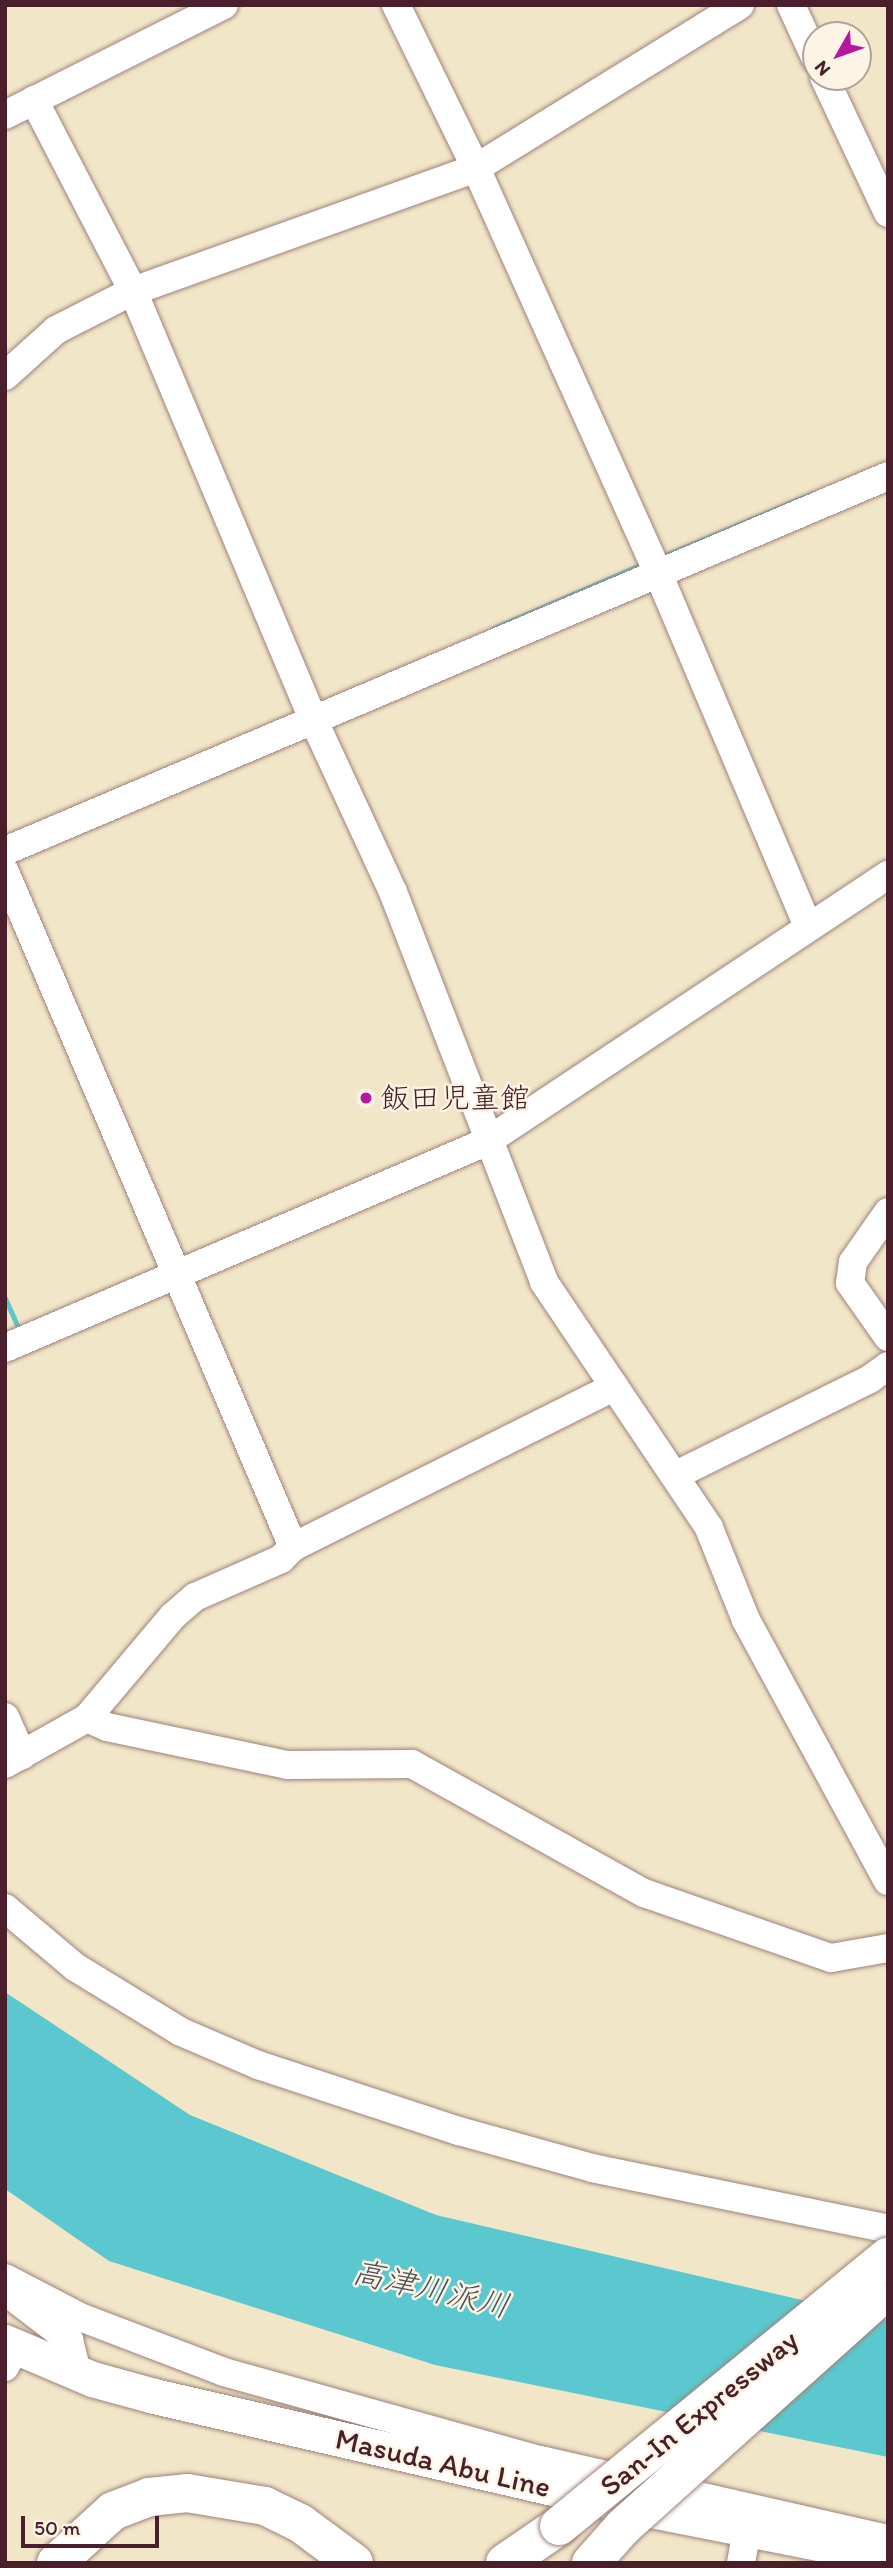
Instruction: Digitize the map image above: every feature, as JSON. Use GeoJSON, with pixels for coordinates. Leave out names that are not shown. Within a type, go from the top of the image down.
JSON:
{"type":"FeatureCollection","features":[{"type":"Feature","properties":{"kind":"highway","name":"San-In Expressway"},"geometry":{"type":"LineString","coordinates":[[505,2563],[572,2541],[888,2258]]}},
{"type":"Feature","properties":{"kind":"highway","name":"San-In Expressway"},"geometry":{"type":"LineString","coordinates":[[531,2563],[572,2541],[888,2274]]}},
{"type":"Feature","properties":{"kind":"highway"},"geometry":{"type":"LineString","coordinates":[[572,2541],[623,2527],[888,2290]]}},
{"type":"Feature","properties":{"kind":"highway"},"geometry":{"type":"LineString","coordinates":[[56,2563],[113,2511],[149,2497],[187,2493],[265,2506],[300,2523],[354,2563]]}},
{"type":"Feature","properties":{"kind":"highway"},"geometry":{"type":"LineString","coordinates":[[88,2563],[127,2532],[157,2519],[189,2515],[221,2516],[254,2526],[287,2540],[319,2563]]}},
{"type":"Feature","properties":{"kind":"main road","name":"Masuda Abu Line"},"geometry":{"type":"LineString","coordinates":[[9,2352],[154,2396],[631,2506],[888,2557]]}},
{"type":"Feature","properties":{"kind":"main road"},"geometry":{"type":"LineString","coordinates":[[619,2563],[631,2506]]}},
{"type":"Feature","properties":{"kind":"street"},"geometry":{"type":"LineString","coordinates":[[5,115],[224,5]]}},
{"type":"Feature","properties":{"kind":"street"},"geometry":{"type":"LineString","coordinates":[[396,5],[476,168],[658,573],[808,927]]}},
{"type":"Feature","properties":{"kind":"street"},"geometry":{"type":"LineString","coordinates":[[5,376],[56,330],[133,291],[476,168],[740,5]]}},
{"type":"Feature","properties":{"kind":"street"},"geometry":{"type":"LineString","coordinates":[[791,5],[802,29]]}},
{"type":"Feature","properties":{"kind":"street"},"geometry":{"type":"LineString","coordinates":[[831,91],[888,214]]}},
{"type":"Feature","properties":{"kind":"street"},"geometry":{"type":"LineString","coordinates":[[34,100],[133,291],[314,721],[393,892],[486,1142],[544,1282],[676,1475],[709,1528],[746,1620],[888,1881]]}},
{"type":"Feature","properties":{"kind":"street"},"geometry":{"type":"LineString","coordinates":[[5,851],[888,476]]}},
{"type":"Feature","properties":{"kind":"street"},"geometry":{"type":"LineString","coordinates":[[5,872],[293,1547]]}},
{"type":"Feature","properties":{"kind":"street"},"geometry":{"type":"LineString","coordinates":[[5,1348],[486,1142],[888,875]]}},
{"type":"Feature","properties":{"kind":"street"},"geometry":{"type":"LineString","coordinates":[[888,1212],[853,1262],[850,1283],[888,1336]]}},
{"type":"Feature","properties":{"kind":"street"},"geometry":{"type":"LineString","coordinates":[[676,1475],[870,1379],[888,1366]]}},
{"type":"Feature","properties":{"kind":"street"},"geometry":{"type":"LineString","coordinates":[[5,1717],[13,1759],[87,1718],[195,1597],[281,1559],[293,1547],[614,1387]]}},
{"type":"Feature","properties":{"kind":"street"},"geometry":{"type":"LineString","coordinates":[[87,1718],[107,1727],[288,1765],[412,1764],[644,1893],[831,1958],[888,1948]]}},
{"type":"Feature","properties":{"kind":"street"},"geometry":{"type":"LineString","coordinates":[[5,1908],[87,1975],[181,2032],[258,2065],[459,2132],[592,2168],[888,2229]]}},
{"type":"Feature","properties":{"kind":"street"},"geometry":{"type":"LineString","coordinates":[[5,2278],[80,2317],[225,2372],[540,2460],[888,2539]]}},
{"type":"Feature","properties":{"kind":"street"},"geometry":{"type":"LineString","coordinates":[[5,2291],[69,2340],[77,2373]]}},
{"type":"Feature","properties":{"kind":"street"},"geometry":{"type":"LineString","coordinates":[[741,2563],[747,2528]]}},
{"type":"Feature","properties":{"kind":"water","name":"高津川派川"},"geometry":{"type":"Polygon","coordinates":[[[5,1992],[190,2115],[436,2215],[888,2320],[888,2457],[435,2365],[109,2261],[5,2189],[5,1992]]]}},
{"type":"Feature","properties":{"kind":"waterway"},"geometry":{"type":"LineString","coordinates":[[661,557],[813,493]]}},
{"type":"Feature","properties":{"kind":"waterway"},"geometry":{"type":"LineString","coordinates":[[494,628],[645,563]]}},
{"type":"Feature","properties":{"kind":"waterway"},"geometry":{"type":"LineString","coordinates":[[5,1298],[19,1329],[14,1331]]}},
{"type":"Feature","properties":{"kind":"place","name":"飯田児童館"},"geometry":{"type":"Point","coordinates":[366,1098]}}]}
